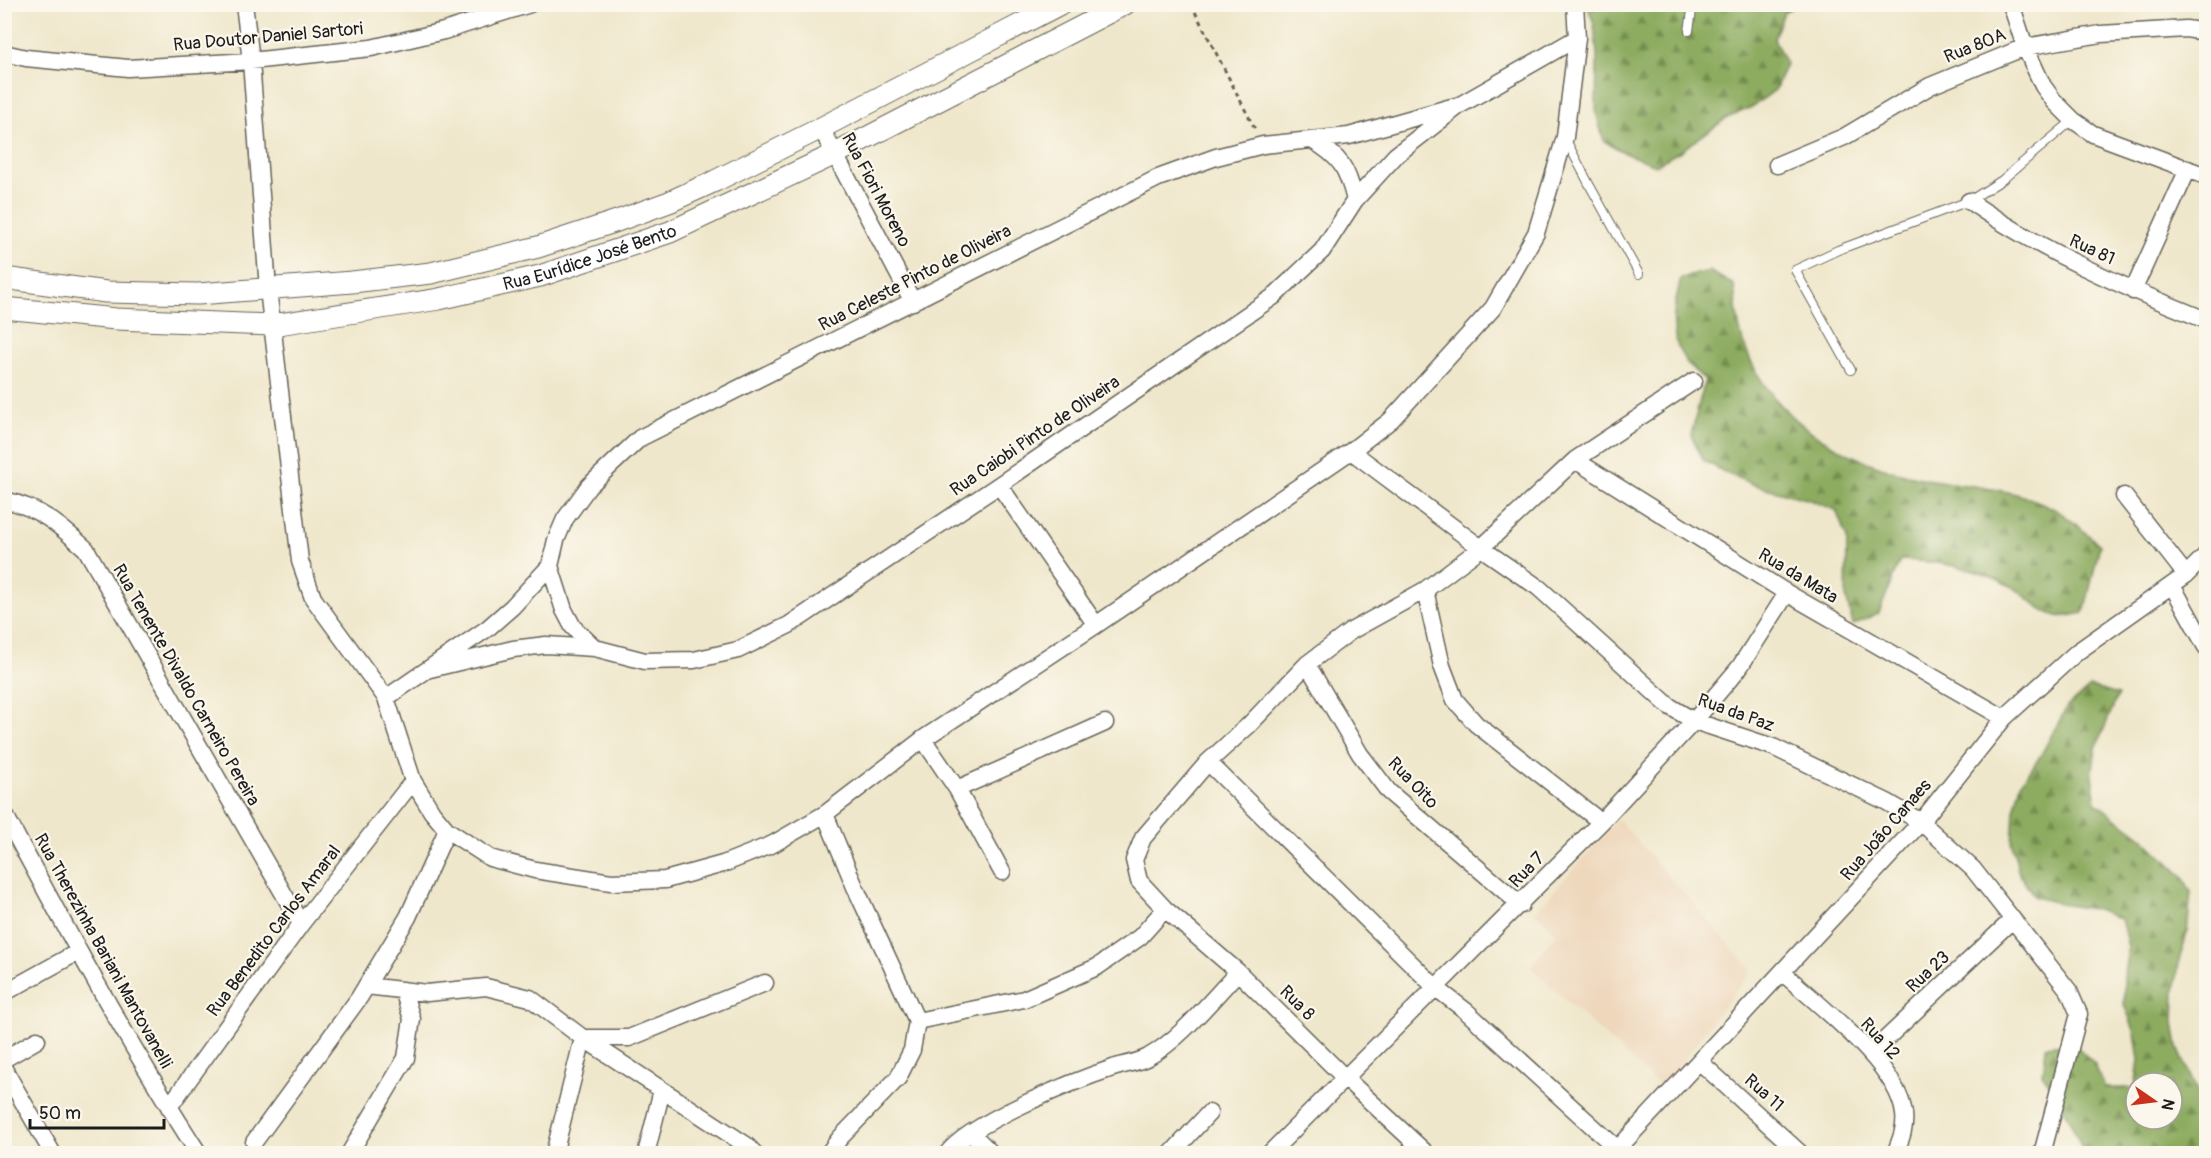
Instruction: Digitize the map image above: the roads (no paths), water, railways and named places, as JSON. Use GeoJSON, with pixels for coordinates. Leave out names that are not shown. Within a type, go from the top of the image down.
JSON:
{"type":"FeatureCollection","features":[{"type":"Feature","properties":{"kind":"street"},"geometry":{"type":"LineString","coordinates":[[244,4],[251,61],[272,325],[300,561],[313,598],[386,698],[413,781],[432,812],[447,830],[489,858],[535,870],[611,882],[665,880],[723,864],[773,844],[825,814],[923,739],[1096,625],[1351,451],[1391,420],[1493,308],[1536,233],[1565,137],[1577,38],[1575,4]]}},
{"type":"Feature","properties":{"kind":"street","name":"Rua Doutor Daniel Sartori"},"geometry":{"type":"LineString","coordinates":[[4,53],[26,58],[129,68],[251,61],[371,48],[444,30],[530,4]]}},
{"type":"Feature","properties":{"kind":"street","name":"Rua Eurídice José Bento"},"geometry":{"type":"LineString","coordinates":[[4,278],[106,292],[198,294],[431,273],[538,247],[669,201],[821,128],[1060,4]]}},
{"type":"Feature","properties":{"kind":"street","name":"Rua Eurídice José Bento"},"geometry":{"type":"LineString","coordinates":[[4,308],[116,319],[272,325],[439,299],[540,276],[670,232],[835,154],[1125,4]]}},
{"type":"Feature","properties":{"kind":"street"},"geometry":{"type":"LineString","coordinates":[[2011,4],[2025,47],[2043,86],[2073,120],[2093,134],[2206,176]]}},
{"type":"Feature","properties":{"kind":"street","name":"Rua 80A"},"geometry":{"type":"LineString","coordinates":[[1778,165],[1844,137],[1930,86],[2025,47],[2101,34],[2186,29],[2206,33]]}},
{"type":"Feature","properties":{"kind":"street","name":"Rua Caiobi Pinto de Oliveira"},"geometry":{"type":"LineString","coordinates":[[430,669],[513,649],[546,645],[594,648],[645,660],[694,660],[738,650],[789,625],[999,485],[1273,297],[1322,251],[1355,200],[1396,155],[1460,105],[1577,38]]}},
{"type":"Feature","properties":{"kind":"street","name":"Rua Celeste Pinto de Oliveira"},"geometry":{"type":"LineString","coordinates":[[594,648],[573,627],[560,602],[550,566],[556,540],[565,519],[589,486],[640,438],[1158,178],[1216,157],[1263,145],[1368,131],[1460,105]]}},
{"type":"Feature","properties":{"kind":"street","name":"Rua Fiori Moreno"},"geometry":{"type":"LineString","coordinates":[[821,128],[913,302]]}},
{"type":"Feature","properties":{"kind":"street"},"geometry":{"type":"LineString","coordinates":[[1312,140],[1330,151],[1341,162],[1349,176],[1355,200]]}},
{"type":"Feature","properties":{"kind":"street"},"geometry":{"type":"LineString","coordinates":[[2133,291],[2188,169]]}},
{"type":"Feature","properties":{"kind":"street","name":"Rua 81"},"geometry":{"type":"LineString","coordinates":[[1969,201],[2000,223],[2057,255],[2133,291],[2206,320]]}},
{"type":"Feature","properties":{"kind":"street"},"geometry":{"type":"LineString","coordinates":[[1618,1152],[1466,1011],[1436,988],[1208,762],[1249,725],[1307,664],[1351,631],[1425,590],[1481,548],[1575,460],[1694,381]]}},
{"type":"Feature","properties":{"kind":"street","name":"Rua da Paz"},"geometry":{"type":"LineString","coordinates":[[1351,451],[1481,548],[1539,588],[1669,706],[1694,721],[1773,747],[1887,802],[1921,822],[1973,869],[2069,991],[2079,1014],[2042,1154]]}},
{"type":"Feature","properties":{"kind":"street","name":"Rua da Mata"},"geometry":{"type":"LineString","coordinates":[[1575,460],[1787,593],[2004,718]]}},
{"type":"Feature","properties":{"kind":"street"},"geometry":{"type":"LineString","coordinates":[[999,485],[1096,625]]}},
{"type":"Feature","properties":{"kind":"street"},"geometry":{"type":"LineString","coordinates":[[2124,496],[2186,575]]}},
{"type":"Feature","properties":{"kind":"street","name":"Rua Tenente Divaldo Carneiro Pereira"},"geometry":{"type":"LineString","coordinates":[[4,500],[25,504],[58,525],[86,549],[301,924]]}},
{"type":"Feature","properties":{"kind":"street","name":"Rua João Canaes"},"geometry":{"type":"LineString","coordinates":[[1618,1152],[1921,822],[2004,718],[2077,652],[2186,575],[2206,555]]}},
{"type":"Feature","properties":{"kind":"street","name":"Rua Caiobi Pinto de Oliveira"},"geometry":{"type":"LineString","coordinates":[[386,698],[430,669],[513,607],[550,566]]}},
{"type":"Feature","properties":{"kind":"street"},"geometry":{"type":"LineString","coordinates":[[2172,585],[2206,647]]}},
{"type":"Feature","properties":{"kind":"street"},"geometry":{"type":"LineString","coordinates":[[1425,590],[1442,666],[1455,700],[1476,724],[1601,822]]}},
{"type":"Feature","properties":{"kind":"street","name":"Rua 7"},"geometry":{"type":"LineString","coordinates":[[1269,1154],[1601,822],[1694,721],[1739,668],[1787,593]]}},
{"type":"Feature","properties":{"kind":"street","name":"Rua Oito"},"geometry":{"type":"LineString","coordinates":[[1307,664],[1360,754],[1389,792],[1521,904]]}},
{"type":"Feature","properties":{"kind":"street"},"geometry":{"type":"LineString","coordinates":[[957,789],[1105,723]]}},
{"type":"Feature","properties":{"kind":"street"},"geometry":{"type":"LineString","coordinates":[[923,739],[957,789],[1002,872]]}},
{"type":"Feature","properties":{"kind":"street","name":"Rua 8"},"geometry":{"type":"LineString","coordinates":[[1208,762],[1143,838],[1134,860],[1139,881],[1165,909],[1238,972],[1344,1077],[1427,1154]]}},
{"type":"Feature","properties":{"kind":"street","name":"Rua Benedito Carlos Amaral"},"geometry":{"type":"LineString","coordinates":[[169,1107],[301,924],[413,781]]}},
{"type":"Feature","properties":{"kind":"street","name":"Rua Therezinha Bariani Mantovanelli"},"geometry":{"type":"LineString","coordinates":[[4,813],[78,952],[199,1154]]}},
{"type":"Feature","properties":{"kind":"street"},"geometry":{"type":"LineString","coordinates":[[825,814],[855,887],[917,1020],[912,1050],[898,1078],[840,1138],[828,1154]]}},
{"type":"Feature","properties":{"kind":"street"},"geometry":{"type":"LineString","coordinates":[[254,1142],[366,986],[408,917],[447,830]]}},
{"type":"Feature","properties":{"kind":"street"},"geometry":{"type":"LineString","coordinates":[[917,1020],[1024,999],[1097,967],[1140,937],[1165,909]]}},
{"type":"Feature","properties":{"kind":"street","name":"Rua 23"},"geometry":{"type":"LineString","coordinates":[[1871,1053],[2012,920]]}},
{"type":"Feature","properties":{"kind":"street"},"geometry":{"type":"LineString","coordinates":[[4,993],[78,952]]}},
{"type":"Feature","properties":{"kind":"street"},"geometry":{"type":"LineString","coordinates":[[947,1154],[970,1133],[1034,1100],[1112,1068],[1147,1058],[1178,1034],[1238,972]]}},
{"type":"Feature","properties":{"kind":"street","name":"Rua 12"},"geometry":{"type":"LineString","coordinates":[[1782,972],[1871,1053],[1899,1094],[1904,1115],[1903,1135],[1895,1154]]}},
{"type":"Feature","properties":{"kind":"street"},"geometry":{"type":"LineString","coordinates":[[583,1038],[629,1038],[765,983]]}},
{"type":"Feature","properties":{"kind":"street"},"geometry":{"type":"LineString","coordinates":[[366,986],[427,993],[486,987],[530,998],[583,1038],[746,1145],[755,1154]]}},
{"type":"Feature","properties":{"kind":"street"},"geometry":{"type":"LineString","coordinates":[[349,1154],[406,1058],[412,1019],[403,990]]}},
{"type":"Feature","properties":{"kind":"street"},"geometry":{"type":"LineString","coordinates":[[554,1154],[583,1038]]}},
{"type":"Feature","properties":{"kind":"street"},"geometry":{"type":"LineString","coordinates":[[4,1059],[37,1040]]}},
{"type":"Feature","properties":{"kind":"street","name":"Rua 11"},"geometry":{"type":"LineString","coordinates":[[1700,1062],[1801,1154]]}},
{"type":"Feature","properties":{"kind":"street"},"geometry":{"type":"LineString","coordinates":[[4,1069],[53,1154]]}},
{"type":"Feature","properties":{"kind":"street"},"geometry":{"type":"LineString","coordinates":[[646,1154],[662,1090]]}},
{"type":"Feature","properties":{"kind":"street"},"geometry":{"type":"LineString","coordinates":[[1171,1154],[1209,1113]]}},
{"type":"Feature","properties":{"kind":"street"},"geometry":{"type":"LineString","coordinates":[[970,1133],[992,1154]]}},
{"type":"Feature","properties":{"kind":"lane"},"geometry":{"type":"LineString","coordinates":[[1689,31],[1693,4]]}},
{"type":"Feature","properties":{"kind":"lane"},"geometry":{"type":"LineString","coordinates":[[1851,370],[1795,270],[1838,250],[1969,201],[2002,180],[2073,120]]}},
{"type":"Feature","properties":{"kind":"lane"},"geometry":{"type":"LineString","coordinates":[[1565,137],[1639,274]]}}]}
